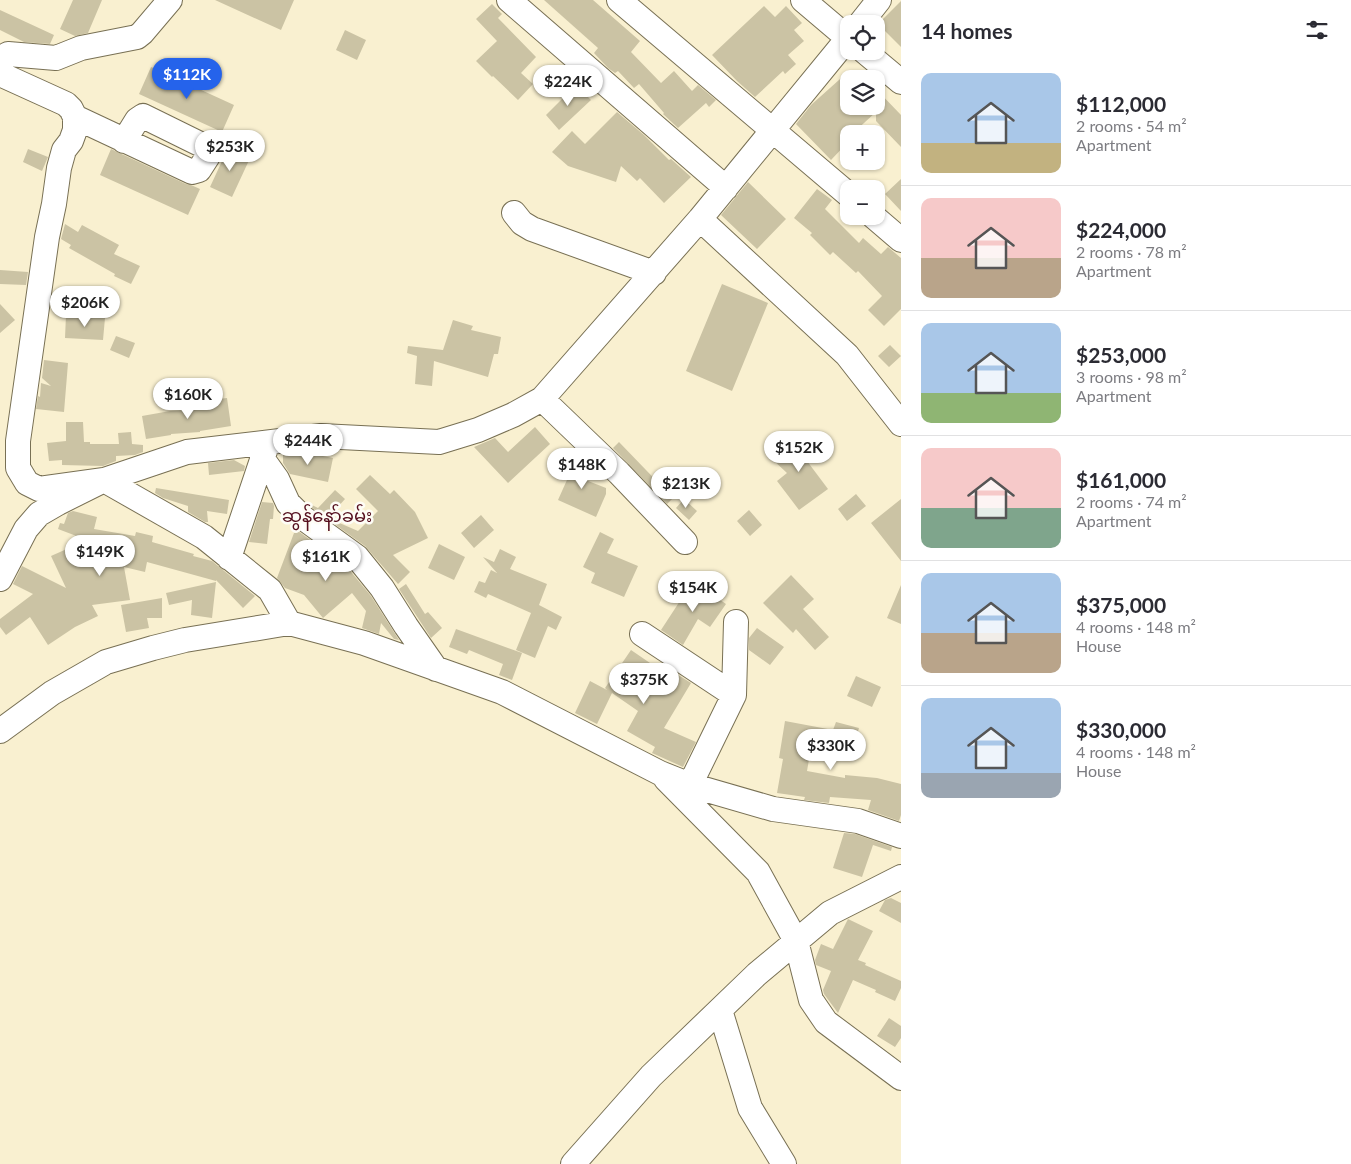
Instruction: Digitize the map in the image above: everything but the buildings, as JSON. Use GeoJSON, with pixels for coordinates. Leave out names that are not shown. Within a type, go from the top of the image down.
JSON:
{"type":"FeatureCollection","features":[{"type":"Feature","properties":{"kind":"street"},"geometry":{"type":"LineString","coordinates":[[0,59],[8,54],[56,58],[82,48],[137,37],[170,0]]}},
{"type":"Feature","properties":{"kind":"street"},"geometry":{"type":"LineString","coordinates":[[509,0],[726,188]]}},
{"type":"Feature","properties":{"kind":"street"},"geometry":{"type":"LineString","coordinates":[[619,0],[840,187]]}},
{"type":"Feature","properties":{"kind":"street"},"geometry":{"type":"LineString","coordinates":[[803,0],[840,28]]}},
{"type":"Feature","properties":{"kind":"street"},"geometry":{"type":"LineString","coordinates":[[869,15],[879,0]]}},
{"type":"Feature","properties":{"kind":"street"},"geometry":{"type":"LineString","coordinates":[[0,579],[26,529],[39,514],[104,480],[187,452],[265,450],[321,436],[439,442],[478,430],[513,415],[542,399],[654,273],[773,130],[840,54]]}},
{"type":"Feature","properties":{"kind":"street"},"geometry":{"type":"LineString","coordinates":[[878,60],[901,82]]}},
{"type":"Feature","properties":{"kind":"street"},"geometry":{"type":"LineString","coordinates":[[0,74],[66,104],[71,109],[74,117],[75,130],[71,141],[64,150],[59,168],[47,237],[18,441],[18,468],[27,482],[38,489],[104,480],[204,537],[270,590],[289,623]]}},
{"type":"Feature","properties":{"kind":"street"},"geometry":{"type":"LineString","coordinates":[[74,117],[124,141]]}},
{"type":"Feature","properties":{"kind":"street"},"geometry":{"type":"LineString","coordinates":[[514,213],[522,223],[532,229],[654,273]]}},
{"type":"Feature","properties":{"kind":"street"},"geometry":{"type":"LineString","coordinates":[[700,219],[847,355],[901,424]]}},
{"type":"Feature","properties":{"kind":"street"},"geometry":{"type":"LineString","coordinates":[[884,225],[901,240]]}},
{"type":"Feature","properties":{"kind":"street"},"geometry":{"type":"LineString","coordinates":[[542,399],[620,473],[685,542]]}},
{"type":"Feature","properties":{"kind":"street"},"geometry":{"type":"LineString","coordinates":[[229,558],[265,450]]}},
{"type":"Feature","properties":{"kind":"street"},"geometry":{"type":"LineString","coordinates":[[265,450],[288,503],[302,517],[357,557],[382,588],[436,669]]}},
{"type":"Feature","properties":{"kind":"street"},"geometry":{"type":"LineString","coordinates":[[690,785],[734,695],[736,622]]}},
{"type":"Feature","properties":{"kind":"street"},"geometry":{"type":"LineString","coordinates":[[0,731],[52,693],[106,662],[185,640],[289,623],[364,643],[502,692],[660,773],[690,785],[773,809],[858,821],[901,836]]}},
{"type":"Feature","properties":{"kind":"street"},"geometry":{"type":"LineString","coordinates":[[642,634],[734,695]]}},
{"type":"Feature","properties":{"kind":"street"},"geometry":{"type":"LineString","coordinates":[[660,773],[758,872],[796,941],[811,1000],[826,1022],[901,1078]]}},
{"type":"Feature","properties":{"kind":"street"},"geometry":{"type":"LineString","coordinates":[[573,1164],[652,1076],[757,974],[830,913],[901,877]]}},
{"type":"Feature","properties":{"kind":"street"},"geometry":{"type":"LineString","coordinates":[[720,1010],[750,1108],[784,1164]]}},
{"type":"Feature","properties":{"kind":"district","name":"ဆွန်နော်ခမ်း"},"geometry":{"type":"Point","coordinates":[327,515]}}]}
